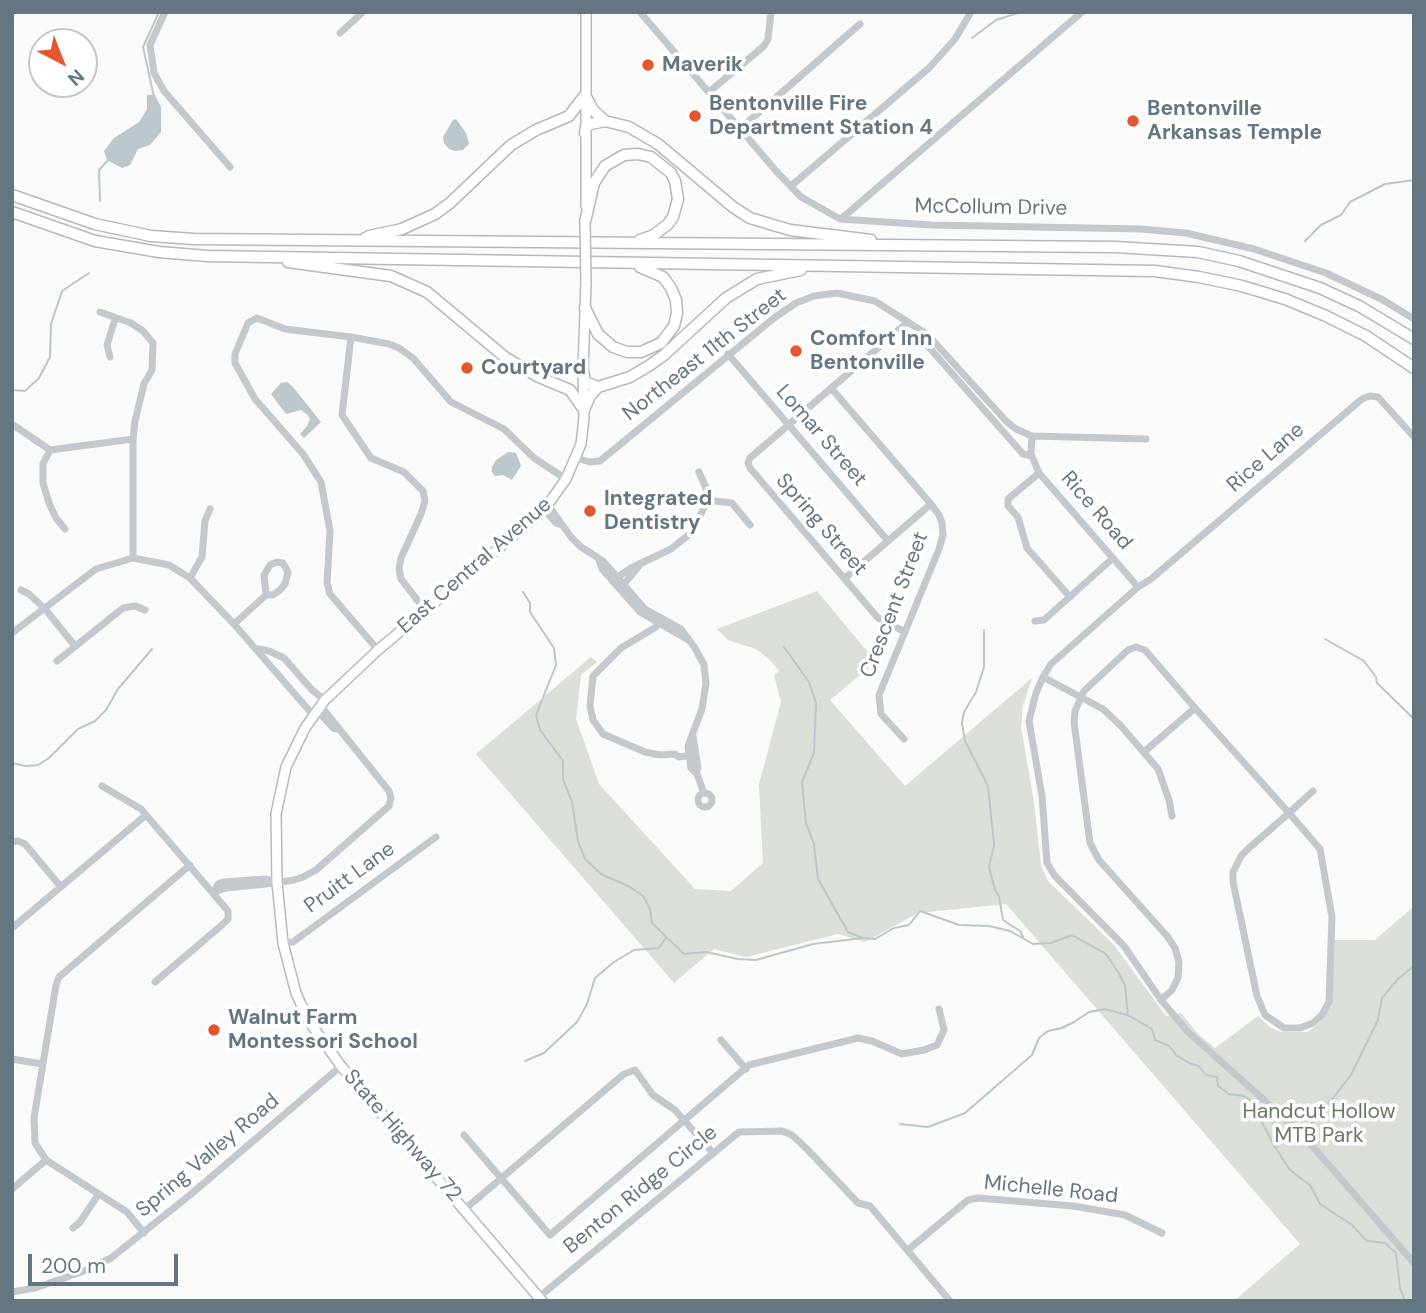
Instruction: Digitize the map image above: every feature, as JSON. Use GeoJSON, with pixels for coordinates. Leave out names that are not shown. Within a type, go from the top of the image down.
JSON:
{"type":"FeatureCollection","features":[{"type":"Feature","properties":{"kind":"highway"},"geometry":{"type":"LineString","coordinates":[[360,242],[369,236],[402,229],[435,214],[511,145],[536,130],[569,116],[585,94],[593,110],[605,121]]}},
{"type":"Feature","properties":{"kind":"highway"},"geometry":{"type":"LineString","coordinates":[[585,133],[586,127],[605,121],[629,127],[659,145],[733,207],[761,223],[788,230],[899,245]]}},
{"type":"Feature","properties":{"kind":"highway"},"geometry":{"type":"LineString","coordinates":[[585,222],[594,183],[605,166],[624,155],[652,157],[664,165],[676,181],[677,208],[662,230],[645,239],[626,242]]}},
{"type":"Feature","properties":{"kind":"highway"},"geometry":{"type":"LineString","coordinates":[[12,195],[95,224],[152,236],[194,239],[1115,247],[1198,253],[1239,261],[1320,288],[1359,306],[1414,339]]}},
{"type":"Feature","properties":{"kind":"highway"},"geometry":{"type":"LineString","coordinates":[[12,212],[77,236],[119,246],[180,254],[629,264],[1155,271],[1199,277],[1251,289],[1326,316],[1366,336],[1414,368]]}},
{"type":"Feature","properties":{"kind":"highway"},"geometry":{"type":"LineString","coordinates":[[282,257],[291,264],[391,276],[427,292],[506,358],[539,377],[570,390],[584,410]]}},
{"type":"Feature","properties":{"kind":"highway"},"geometry":{"type":"LineString","coordinates":[[585,308],[602,339],[619,350],[633,353],[648,351],[666,338],[676,320],[674,294],[658,274],[629,264]]}},
{"type":"Feature","properties":{"kind":"highway"},"geometry":{"type":"LineString","coordinates":[[584,410],[590,396],[598,387],[630,377],[650,365],[726,298],[757,279],[781,273],[850,265]]}},
{"type":"Feature","properties":{"kind":"highway"},"geometry":{"type":"LineString","coordinates":[[583,370],[585,382],[598,387]]}},
{"type":"Feature","properties":{"kind":"main road","name":"East Central Avenue"},"geometry":{"type":"LineString","coordinates":[[286,958],[275,841],[280,788],[297,742],[319,707],[378,650],[546,507],[566,480],[581,444],[586,283],[586,12]]}},
{"type":"Feature","properties":{"kind":"main road","name":"State Highway 72"},"geometry":{"type":"LineString","coordinates":[[286,958],[296,993],[308,1020],[341,1066],[541,1299]]}},
{"type":"Feature","properties":{"kind":"street"},"geometry":{"type":"LineString","coordinates":[[164,12],[150,45],[154,73],[164,91],[230,167]]}},
{"type":"Feature","properties":{"kind":"street"},"geometry":{"type":"LineString","coordinates":[[340,33],[363,12]]}},
{"type":"Feature","properties":{"kind":"street","name":"McCollum Drive"},"geometry":{"type":"LineString","coordinates":[[640,12],[790,186],[801,197],[840,219],[931,225],[1141,229],[1186,233],[1254,248],[1326,273],[1383,300],[1414,319]]}},
{"type":"Feature","properties":{"kind":"street"},"geometry":{"type":"LineString","coordinates":[[709,92],[764,46],[768,39],[771,12]]}},
{"type":"Feature","properties":{"kind":"street"},"geometry":{"type":"LineString","coordinates":[[790,186],[930,67],[955,38],[971,12]]}},
{"type":"Feature","properties":{"kind":"street"},"geometry":{"type":"LineString","coordinates":[[840,219],[1082,12]]}},
{"type":"Feature","properties":{"kind":"street"},"geometry":{"type":"LineString","coordinates":[[740,129],[860,24]]}},
{"type":"Feature","properties":{"kind":"street","name":"Northeast 11th Street"},"geometry":{"type":"LineString","coordinates":[[576,458],[590,462],[600,461],[774,318],[796,303],[837,292],[872,300],[928,335],[1007,422],[1032,436]]}},
{"type":"Feature","properties":{"kind":"street"},"geometry":{"type":"LineString","coordinates":[[100,312],[131,323],[143,331],[153,343],[152,370],[145,384],[133,439],[133,558]]}},
{"type":"Feature","properties":{"kind":"street"},"geometry":{"type":"LineString","coordinates":[[378,650],[330,594],[327,583],[330,531],[321,482],[303,454],[256,399],[235,363],[235,354],[248,323],[257,317],[285,329],[351,337],[399,348],[413,358],[452,402],[504,429],[534,458],[566,480]]}},
{"type":"Feature","properties":{"kind":"street"},"geometry":{"type":"LineString","coordinates":[[110,357],[107,345],[115,319]]}},
{"type":"Feature","properties":{"kind":"street"},"geometry":{"type":"LineString","coordinates":[[788,425],[908,322]]}},
{"type":"Feature","properties":{"kind":"street","name":"Rice Road"},"geometry":{"type":"LineString","coordinates":[[928,335],[927,345],[1023,454],[1032,456]]}},
{"type":"Feature","properties":{"kind":"street"},"geometry":{"type":"LineString","coordinates":[[351,337],[342,415],[371,458],[404,472],[423,491],[425,501],[399,569],[401,579],[425,610]]}},
{"type":"Feature","properties":{"kind":"street","name":"Lomar Street"},"geometry":{"type":"LineString","coordinates":[[729,354],[888,541]]}},
{"type":"Feature","properties":{"kind":"street","name":"Crescent Street"},"geometry":{"type":"LineString","coordinates":[[831,387],[931,504],[939,516],[943,535],[883,682],[879,708],[884,720],[904,739]]}},
{"type":"Feature","properties":{"kind":"street","name":"Rice Lane"},"geometry":{"type":"LineString","coordinates":[[1138,587],[1151,579],[1362,399],[1378,397],[1414,436]]}},
{"type":"Feature","properties":{"kind":"street"},"geometry":{"type":"LineString","coordinates":[[12,424],[50,450],[133,439]]}},
{"type":"Feature","properties":{"kind":"street","name":"Spring Street"},"geometry":{"type":"LineString","coordinates":[[788,425],[750,458],[750,468],[878,618],[905,632]]}},
{"type":"Feature","properties":{"kind":"street"},"geometry":{"type":"LineString","coordinates":[[1032,436],[1146,439]]}},
{"type":"Feature","properties":{"kind":"street","name":"Rice Road"},"geometry":{"type":"LineString","coordinates":[[1032,436],[1032,456],[1039,473],[1138,587]]}},
{"type":"Feature","properties":{"kind":"street"},"geometry":{"type":"LineString","coordinates":[[50,450],[43,464],[43,483],[49,503],[65,529]]}},
{"type":"Feature","properties":{"kind":"street"},"geometry":{"type":"LineString","coordinates":[[621,581],[634,566],[671,549],[691,533],[706,500],[704,481],[699,472]]}},
{"type":"Feature","properties":{"kind":"street"},"geometry":{"type":"LineString","coordinates":[[1039,473],[1008,499],[1008,506],[1018,517],[1027,548],[1070,597]]}},
{"type":"Feature","properties":{"kind":"street"},"geometry":{"type":"LineString","coordinates":[[706,500],[732,503],[750,525]]}},
{"type":"Feature","properties":{"kind":"street"},"geometry":{"type":"LineString","coordinates":[[845,578],[931,504]]}},
{"type":"Feature","properties":{"kind":"street"},"geometry":{"type":"LineString","coordinates":[[546,507],[556,523],[562,525],[581,547],[603,561],[645,608],[690,642],[704,665],[706,683],[702,709],[693,736],[692,753],[704,793]]}},
{"type":"Feature","properties":{"kind":"street"},"geometry":{"type":"LineString","coordinates":[[190,578],[202,557],[205,521],[210,509]]}},
{"type":"Feature","properties":{"kind":"street"},"geometry":{"type":"LineString","coordinates":[[12,634],[87,574],[110,563],[133,558],[169,565],[190,578],[258,649],[335,722],[338,730],[389,791],[389,806],[316,870],[303,877],[277,882],[265,878],[224,882],[218,884],[214,892]]}},
{"type":"Feature","properties":{"kind":"street"},"geometry":{"type":"LineString","coordinates":[[1035,621],[1044,620],[1113,558]]}},
{"type":"Feature","properties":{"kind":"street"},"geometry":{"type":"LineString","coordinates":[[599,560],[603,569],[636,608],[659,620]]}},
{"type":"Feature","properties":{"kind":"street"},"geometry":{"type":"LineString","coordinates":[[234,624],[267,595],[273,595],[285,584],[288,572],[283,563],[270,565],[264,575],[267,595]]}},
{"type":"Feature","properties":{"kind":"street"},"geometry":{"type":"LineString","coordinates":[[1138,587],[1051,664],[1042,677],[1031,707],[1029,721],[1042,796],[1047,863],[1069,892],[1124,946],[1161,1000],[1188,1032],[1301,1133],[1414,1263]]}},
{"type":"Feature","properties":{"kind":"street"},"geometry":{"type":"LineString","coordinates":[[21,590],[45,609],[75,646]]}},
{"type":"Feature","properties":{"kind":"street"},"geometry":{"type":"LineString","coordinates":[[57,661],[123,608],[135,606],[145,610]]}},
{"type":"Feature","properties":{"kind":"street"},"geometry":{"type":"LineString","coordinates":[[659,620],[652,629],[621,648],[598,668],[590,690],[593,720],[603,734],[645,752],[675,754],[679,757],[692,753]]}},
{"type":"Feature","properties":{"kind":"street"},"geometry":{"type":"LineString","coordinates":[[1161,1000],[1172,990],[1178,978],[1179,962],[1175,948],[1099,860],[1090,843],[1074,722],[1075,711],[1088,684],[1128,650],[1136,647],[1145,650],[1195,708],[1289,813],[1320,849],[1332,917],[1329,1002],[1318,1020],[1300,1028],[1284,1028],[1272,1022],[1261,1008],[1233,872],[1241,856],[1289,813],[1313,791]]}},
{"type":"Feature","properties":{"kind":"street"},"geometry":{"type":"LineString","coordinates":[[258,649],[284,658],[312,690],[319,707]]}},
{"type":"Feature","properties":{"kind":"street"},"geometry":{"type":"LineString","coordinates":[[1042,677],[1109,714],[1158,769],[1170,800],[1172,816]]}},
{"type":"Feature","properties":{"kind":"street"},"geometry":{"type":"LineString","coordinates":[[1144,752],[1195,708]]}},
{"type":"Feature","properties":{"kind":"street"},"geometry":{"type":"LineString","coordinates":[[102,786],[142,808],[228,911],[228,919],[155,982]]}},
{"type":"Feature","properties":{"kind":"street"},"geometry":{"type":"LineString","coordinates":[[12,928],[146,815]]}},
{"type":"Feature","properties":{"kind":"street","name":"Pruitt Lane"},"geometry":{"type":"LineString","coordinates":[[283,943],[293,942],[436,837]]}},
{"type":"Feature","properties":{"kind":"street"},"geometry":{"type":"LineString","coordinates":[[15,841],[25,844],[61,887]]}},
{"type":"Feature","properties":{"kind":"street"},"geometry":{"type":"LineString","coordinates":[[144,1233],[127,1212],[46,1160],[35,1143],[33,1129],[59,977],[190,864]]}},
{"type":"Feature","properties":{"kind":"street"},"geometry":{"type":"LineString","coordinates":[[464,1135],[550,1234],[749,1065],[858,1038],[902,1054],[924,1050],[937,1045],[944,1030],[939,1009]]}},
{"type":"Feature","properties":{"kind":"street"},"geometry":{"type":"LineString","coordinates":[[721,1040],[746,1069]]}},
{"type":"Feature","properties":{"kind":"street"},"geometry":{"type":"LineString","coordinates":[[12,1059],[42,1064]]}},
{"type":"Feature","properties":{"kind":"street","name":"Spring Valley Road"},"geometry":{"type":"LineString","coordinates":[[12,1292],[35,1288],[111,1258],[341,1066]]}},
{"type":"Feature","properties":{"kind":"street"},"geometry":{"type":"LineString","coordinates":[[465,1209],[624,1073],[635,1070],[653,1096],[675,1110],[713,1153]]}},
{"type":"Feature","properties":{"kind":"street","name":"Benton Ridge Circle"},"geometry":{"type":"LineString","coordinates":[[541,1299],[739,1132],[782,1131],[792,1135],[858,1203],[870,1206],[909,1249],[950,1301]]}},
{"type":"Feature","properties":{"kind":"street"},"geometry":{"type":"LineString","coordinates":[[12,1189],[46,1160]]}},
{"type":"Feature","properties":{"kind":"street"},"geometry":{"type":"LineString","coordinates":[[73,1228],[98,1195]]}},
{"type":"Feature","properties":{"kind":"street","name":"Michelle Road"},"geometry":{"type":"LineString","coordinates":[[909,1249],[968,1200],[988,1197],[1125,1214],[1162,1233]]}},
{"type":"Feature","properties":{"kind":"green space","name":"Handcut Hollow MTB Park"},"geometry":{"type":"Polygon","coordinates":[[[817,591],[876,662],[830,700],[905,786],[1032,678],[1023,705],[1021,727],[1034,802],[1041,865],[1048,881],[1114,945],[1166,1016],[1181,1013],[1198,1034],[1215,1048],[1258,1016],[1271,1028],[1282,1032],[1308,1032],[1320,1022],[1332,1002],[1334,940],[1375,940],[1412,908],[1414,910],[1414,1301],[1234,1301],[1300,1244],[1006,904],[918,913],[865,942],[838,934],[746,957],[714,949],[674,983],[476,754],[591,657],[597,662],[581,675],[576,719],[599,784],[695,889],[731,891],[763,863],[759,784],[781,702],[774,675],[779,671],[770,660],[756,649],[728,640],[717,629],[817,591]]]}},
{"type":"Feature","properties":{"kind":"shaded area"},"geometry":{"type":"Polygon","coordinates":[[[147,95],[155,95],[161,107],[161,132],[150,145],[138,149],[130,165],[122,168],[107,160],[104,151],[114,138],[139,122],[147,109],[147,95]]]}},
{"type":"Feature","properties":{"kind":"shaded area"},"geometry":{"type":"Polygon","coordinates":[[[456,119],[466,133],[469,144],[463,150],[455,151],[449,149],[443,137],[456,119]]]}},
{"type":"Feature","properties":{"kind":"shaded area"},"geometry":{"type":"Polygon","coordinates":[[[287,382],[321,422],[304,438],[300,434],[310,419],[308,415],[301,410],[286,414],[271,394],[281,383],[287,382]]]}},
{"type":"Feature","properties":{"kind":"shaded area"},"geometry":{"type":"Polygon","coordinates":[[[508,452],[516,453],[521,466],[512,480],[503,475],[495,476],[492,472],[496,460],[508,452]]]}},
{"type":"Feature","properties":{"kind":"waterway"},"geometry":{"type":"LineString","coordinates":[[154,97],[143,47],[159,12]]}},
{"type":"Feature","properties":{"kind":"waterway"},"geometry":{"type":"LineString","coordinates":[[972,38],[996,20],[1021,12]]}},
{"type":"Feature","properties":{"kind":"waterway"},"geometry":{"type":"LineString","coordinates":[[100,201],[99,170],[108,160]]}},
{"type":"Feature","properties":{"kind":"waterway"},"geometry":{"type":"LineString","coordinates":[[1305,241],[1321,225],[1341,215],[1350,202],[1385,184],[1414,180]]}},
{"type":"Feature","properties":{"kind":"waterway"},"geometry":{"type":"LineString","coordinates":[[12,390],[25,391],[39,378],[50,357],[51,324],[62,291],[89,273]]}},
{"type":"Feature","properties":{"kind":"waterway"},"geometry":{"type":"LineString","coordinates":[[523,592],[530,603],[530,612],[554,648],[556,665],[536,715],[540,730],[563,761],[563,779],[572,802],[578,841],[585,859],[601,874],[643,896],[650,909],[652,923],[684,954],[706,952],[756,960],[813,944],[875,939],[894,928],[909,925],[920,911],[959,925],[989,926],[1010,931],[1033,944],[1051,943],[1072,935],[1106,954],[1125,985],[1128,1015],[1152,1029],[1155,1040],[1169,1046],[1176,1055],[1189,1063],[1199,1066],[1206,1075],[1217,1077],[1218,1086],[1229,1094],[1244,1096],[1257,1105],[1262,1122],[1275,1147],[1290,1170],[1310,1185],[1320,1204],[1352,1225],[1367,1241],[1385,1243],[1396,1253],[1400,1288],[1405,1301]]}},
{"type":"Feature","properties":{"kind":"waterway"},"geometry":{"type":"LineString","coordinates":[[984,630],[984,667],[976,692],[964,712],[962,723],[965,741],[988,786],[994,845],[989,867],[999,896],[1003,920],[1020,931],[1023,937]]}},
{"type":"Feature","properties":{"kind":"waterway"},"geometry":{"type":"LineString","coordinates":[[1325,639],[1364,661],[1376,677],[1377,683],[1414,719]]}},
{"type":"Feature","properties":{"kind":"waterway"},"geometry":{"type":"LineString","coordinates":[[784,647],[809,682],[816,703],[814,753],[802,782],[806,823],[814,844],[818,879],[848,932],[861,937]]}},
{"type":"Feature","properties":{"kind":"waterway"},"geometry":{"type":"LineString","coordinates":[[12,763],[38,765],[49,758],[78,729],[95,721],[152,649]]}},
{"type":"Feature","properties":{"kind":"waterway"},"geometry":{"type":"LineString","coordinates":[[525,1061],[544,1053],[577,1022],[587,1004],[595,978],[634,950],[659,948],[666,938]]}},
{"type":"Feature","properties":{"kind":"waterway"},"geometry":{"type":"LineString","coordinates":[[1306,1128],[1351,1075],[1378,1020],[1382,998],[1398,979],[1414,966]]}},
{"type":"Feature","properties":{"kind":"waterway"},"geometry":{"type":"LineString","coordinates":[[900,1124],[928,1127],[965,1113],[1032,1055],[1039,1038],[1048,1031],[1062,1028],[1089,1012],[1105,1009],[1127,1015]]}},
{"type":"Feature","properties":{"kind":"waterway"},"geometry":{"type":"LineString","coordinates":[[1275,1147],[1283,1142]]}},
{"type":"Feature","properties":{"kind":"place","name":"Maverik"},"geometry":{"type":"Point","coordinates":[648,65]}},
{"type":"Feature","properties":{"kind":"place","name":"Bentonville Fire Department Station 4"},"geometry":{"type":"Point","coordinates":[695,116]}},
{"type":"Feature","properties":{"kind":"place","name":"Bentonville Arkansas Temple"},"geometry":{"type":"Point","coordinates":[1133,121]}},
{"type":"Feature","properties":{"kind":"place","name":"Comfort Inn Bentonville"},"geometry":{"type":"Point","coordinates":[796,351]}},
{"type":"Feature","properties":{"kind":"place","name":"Courtyard"},"geometry":{"type":"Point","coordinates":[467,368]}},
{"type":"Feature","properties":{"kind":"place","name":"Integrated Dentistry"},"geometry":{"type":"Point","coordinates":[590,511]}},
{"type":"Feature","properties":{"kind":"place","name":"Walnut Farm Montessori School"},"geometry":{"type":"Point","coordinates":[214,1030]}}]}
